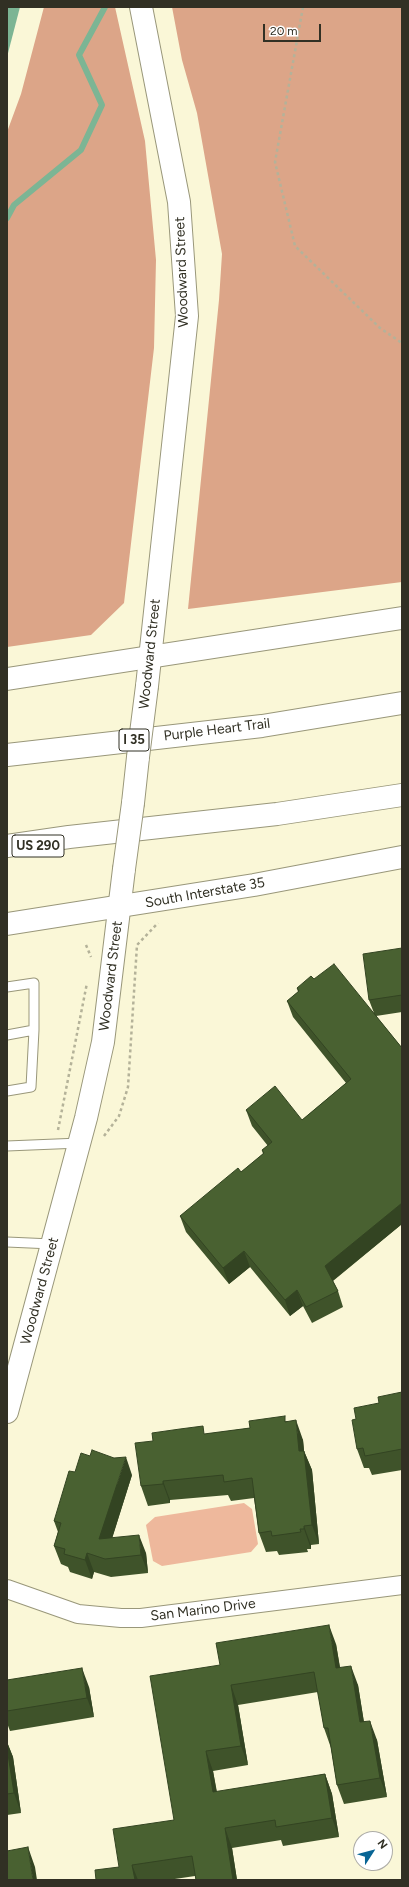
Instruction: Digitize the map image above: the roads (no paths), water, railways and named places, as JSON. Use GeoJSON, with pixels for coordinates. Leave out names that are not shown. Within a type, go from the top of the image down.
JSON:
{"type":"FeatureCollection","features":[{"type":"Feature","properties":{"kind":"main road","name":"Woodward Street"},"geometry":{"type":"LineString","coordinates":[[7,1412],[80,1143],[103,1042],[146,686],[148,656],[187,316],[179,202],[141,7]]}},
{"type":"Feature","properties":{"kind":"main road"},"geometry":{"type":"LineString","coordinates":[[7,679],[148,656],[402,618]]}},
{"type":"Feature","properties":{"kind":"main road","name":"Purple Heart Trail"},"geometry":{"type":"LineString","coordinates":[[7,755],[262,726],[402,703]]}},
{"type":"Feature","properties":{"kind":"main road"},"geometry":{"type":"LineString","coordinates":[[7,846],[69,837],[277,814],[402,795]]}},
{"type":"Feature","properties":{"kind":"main road","name":"US 290"},"geometry":{"type":"LineString","coordinates":[[7,856],[69,837]]}},
{"type":"Feature","properties":{"kind":"main road","name":"South Interstate 35"},"geometry":{"type":"LineString","coordinates":[[7,924],[120,907],[402,857]]}},
{"type":"Feature","properties":{"kind":"street","name":"San Marino Drive"},"geometry":{"type":"LineString","coordinates":[[7,1589],[78,1614],[121,1618],[141,1618],[402,1585]]}},
{"type":"Feature","properties":{"kind":"lane"},"geometry":{"type":"LineString","coordinates":[[7,987],[34,983],[34,1030],[31,1087],[7,1091]]}},
{"type":"Feature","properties":{"kind":"lane"},"geometry":{"type":"LineString","coordinates":[[7,1034],[34,1030]]}},
{"type":"Feature","properties":{"kind":"lane"},"geometry":{"type":"LineString","coordinates":[[7,1146],[80,1143]]}},
{"type":"Feature","properties":{"kind":"lane"},"geometry":{"type":"LineString","coordinates":[[7,1242],[52,1244]]}},
{"type":"Feature","properties":{"kind":"waterway"},"geometry":{"type":"LineString","coordinates":[[7,218],[14,205],[81,150],[102,105],[79,55],[105,7]]}}]}
